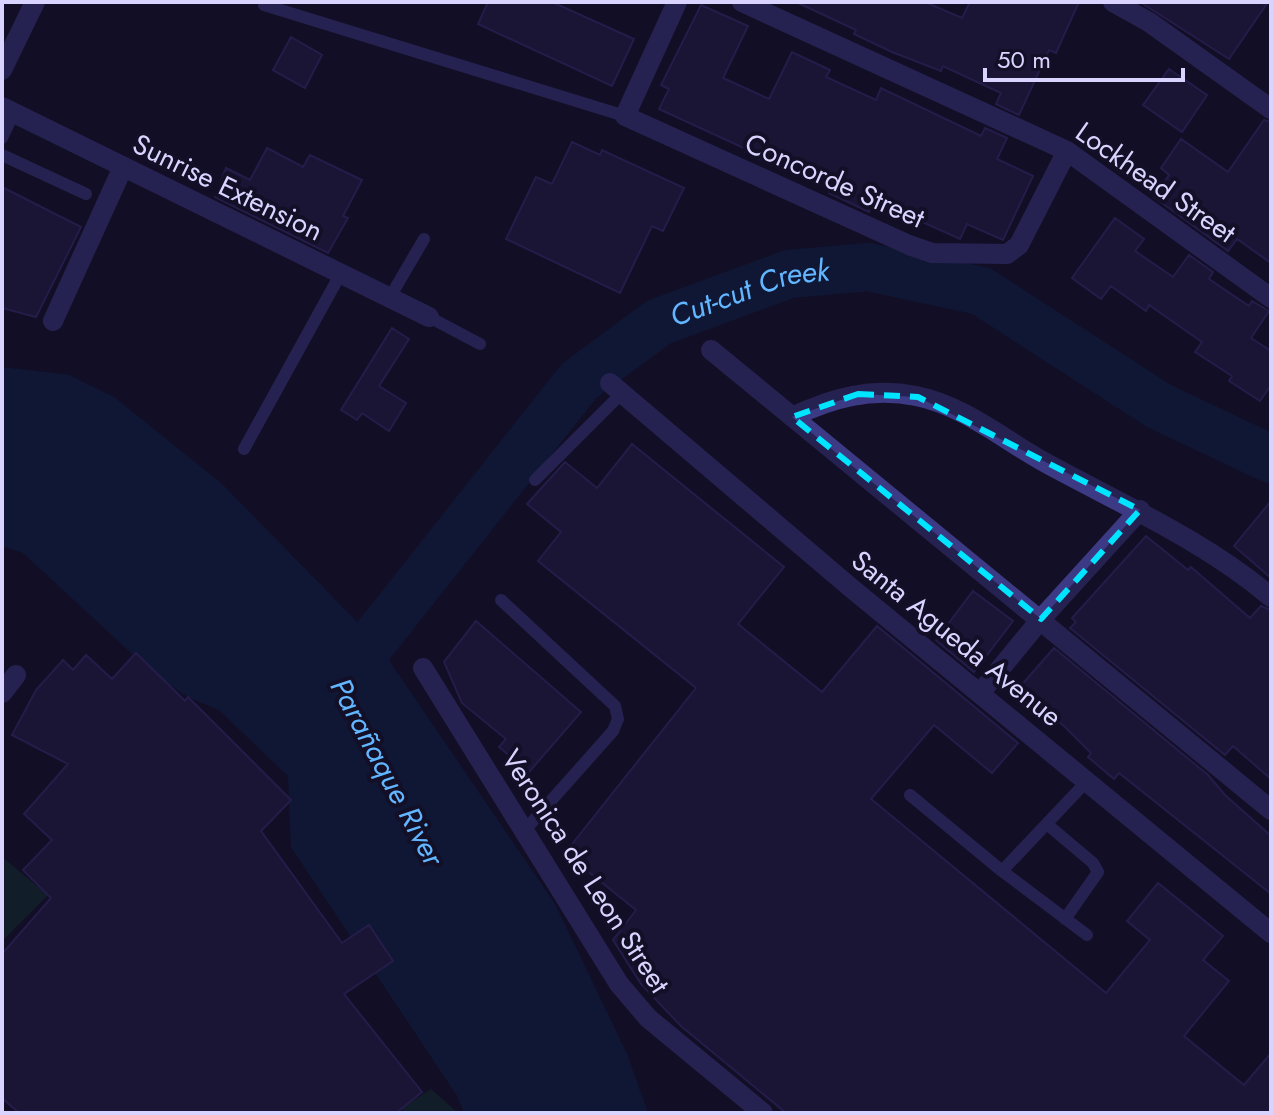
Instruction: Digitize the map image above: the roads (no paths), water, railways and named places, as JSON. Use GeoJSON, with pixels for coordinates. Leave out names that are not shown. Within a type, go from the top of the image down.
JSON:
{"type":"FeatureCollection","features":[{"type":"Feature","properties":{"kind":"street"},"geometry":{"type":"LineString","coordinates":[[2,70],[35,2]]}},
{"type":"Feature","properties":{"kind":"street"},"geometry":{"type":"LineString","coordinates":[[625,116],[677,2]]}},
{"type":"Feature","properties":{"kind":"street","name":"Lockhead Street"},"geometry":{"type":"LineString","coordinates":[[742,2],[1067,151],[1271,298]]}},
{"type":"Feature","properties":{"kind":"street"},"geometry":{"type":"LineString","coordinates":[[1113,2],[1149,22],[1271,109]]}},
{"type":"Feature","properties":{"kind":"street","name":"Sunrise Extension"},"geometry":{"type":"LineString","coordinates":[[8,110],[429,317]]}},
{"type":"Feature","properties":{"kind":"street","name":"Concorde Street"},"geometry":{"type":"LineString","coordinates":[[625,116],[886,236],[932,253],[992,257],[1007,254],[1019,245],[1067,151]]}},
{"type":"Feature","properties":{"kind":"street"},"geometry":{"type":"LineString","coordinates":[[53,321],[123,167]]}},
{"type":"Feature","properties":{"kind":"street"},"geometry":{"type":"LineString","coordinates":[[711,350],[1271,810]]}},
{"type":"Feature","properties":{"kind":"street","name":"Santa Agueda Avenue"},"geometry":{"type":"LineString","coordinates":[[616,388],[850,587],[1271,933]]}},
{"type":"Feature","properties":{"kind":"street"},"geometry":{"type":"LineString","coordinates":[[792,417],[820,404],[858,394],[918,397],[947,406],[1045,463],[1140,510],[1221,558],[1271,597]]}},
{"type":"Feature","properties":{"kind":"street"},"geometry":{"type":"LineString","coordinates":[[981,692],[1041,619],[1140,510]]}},
{"type":"Feature","properties":{"kind":"street","name":"Veronica de Leon Street"},"geometry":{"type":"LineString","coordinates":[[423,668],[619,984],[648,1018],[763,1113]]}},
{"type":"Feature","properties":{"kind":"street"},"geometry":{"type":"LineString","coordinates":[[2,693],[16,675]]}},
{"type":"Feature","properties":{"kind":"lane"},"geometry":{"type":"LineString","coordinates":[[264,5],[625,116]]}},
{"type":"Feature","properties":{"kind":"lane"},"geometry":{"type":"LineString","coordinates":[[2,138],[8,110]]}},
{"type":"Feature","properties":{"kind":"lane"},"geometry":{"type":"LineString","coordinates":[[2,155],[86,194]]}},
{"type":"Feature","properties":{"kind":"lane"},"geometry":{"type":"LineString","coordinates":[[390,297],[424,239]]}},
{"type":"Feature","properties":{"kind":"lane"},"geometry":{"type":"LineString","coordinates":[[244,449],[341,273]]}},
{"type":"Feature","properties":{"kind":"lane"},"geometry":{"type":"LineString","coordinates":[[429,317],[480,344]]}},
{"type":"Feature","properties":{"kind":"lane"},"geometry":{"type":"LineString","coordinates":[[535,480],[616,388]]}},
{"type":"Feature","properties":{"kind":"lane"},"geometry":{"type":"LineString","coordinates":[[501,600],[615,706],[618,719],[613,731],[525,830]]}},
{"type":"Feature","properties":{"kind":"lane"},"geometry":{"type":"LineString","coordinates":[[1002,871],[1087,781]]}},
{"type":"Feature","properties":{"kind":"lane"},"geometry":{"type":"LineString","coordinates":[[910,795],[1002,871],[1087,935]]}},
{"type":"Feature","properties":{"kind":"lane"},"geometry":{"type":"LineString","coordinates":[[1048,825],[1093,863],[1098,872],[1065,919]]}},
{"type":"Feature","properties":{"kind":"water","name":"Parañaque River"},"geometry":{"type":"Polygon","coordinates":[[[2,367],[69,375],[114,397],[221,483],[375,640],[555,904],[627,1054],[648,1113],[464,1113],[458,1097],[291,847],[288,776],[219,710],[188,697],[154,674],[23,553],[2,546],[2,367]]]}},
{"type":"Feature","properties":{"kind":"waterway","name":"Cut-cut Creek"},"geometry":{"type":"LineString","coordinates":[[344,678],[579,381],[659,322],[789,274],[868,267],[981,291],[1159,406],[1271,459]]}}]}
